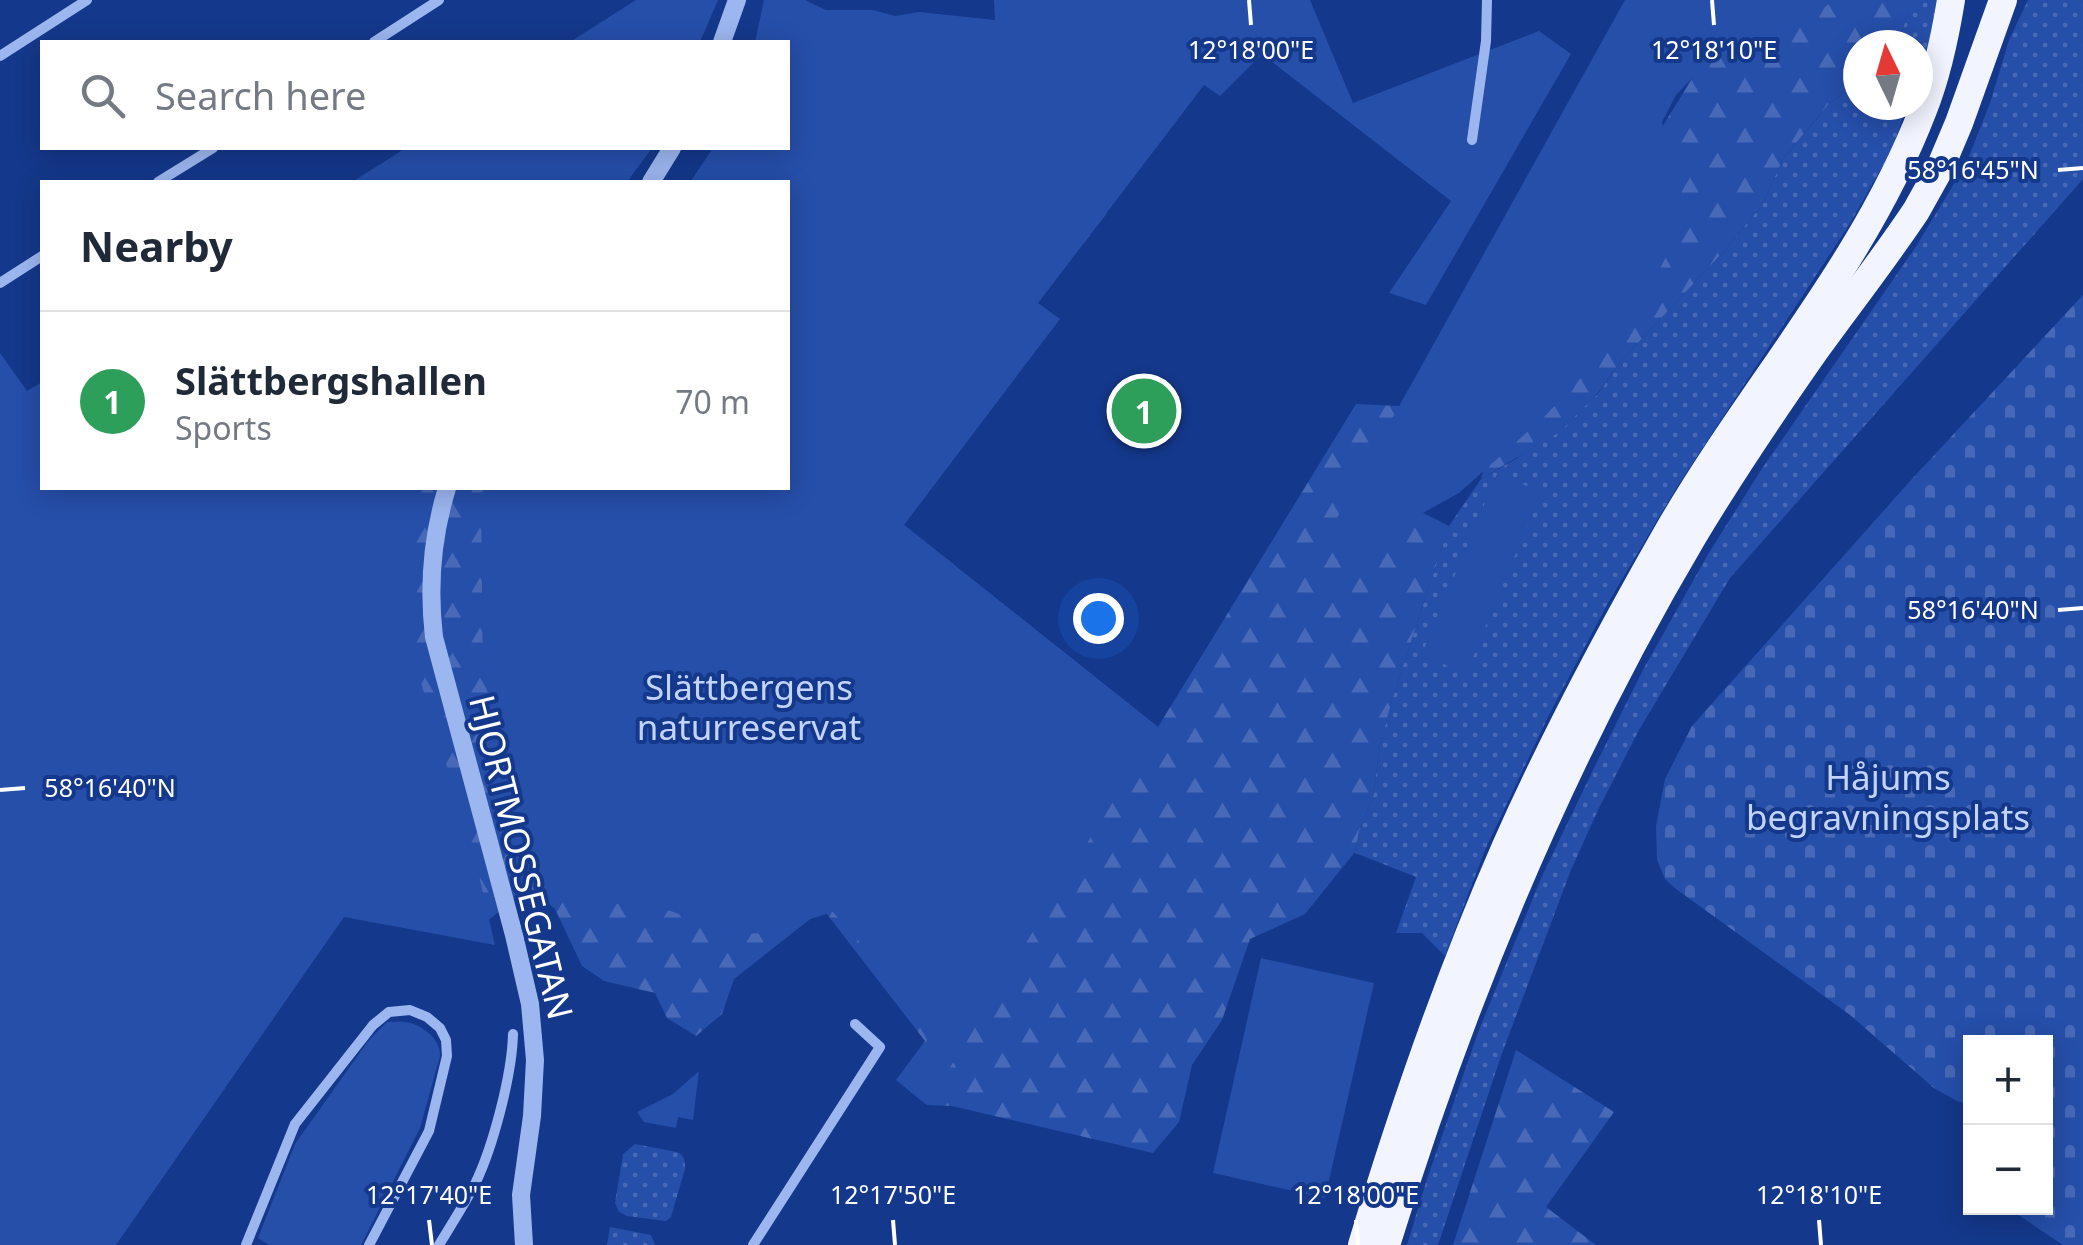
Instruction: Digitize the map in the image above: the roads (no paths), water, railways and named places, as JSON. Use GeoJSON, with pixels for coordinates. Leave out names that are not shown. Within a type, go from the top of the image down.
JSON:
{"type":"FeatureCollection","features":[{"type":"Feature","properties":{"kind":"highway"},"geometry":{"type":"LineString","coordinates":[[1362,1245],[1388,1157],[1448,988],[1507,844],[1556,740],[1608,638],[1709,464],[1824,296],[1894,178],[1925,106],[1951,0]]}},
{"type":"Feature","properties":{"kind":"highway"},"geometry":{"type":"LineString","coordinates":[[1386,1245],[1453,1043],[1490,946],[1578,748],[1640,630],[1740,460],[1916,211],[1940,168],[2002,0]]}},
{"type":"Feature","properties":{"kind":"street"},"geometry":{"type":"LineString","coordinates":[[0,56],[87,0]]}},
{"type":"Feature","properties":{"kind":"street"},"geometry":{"type":"LineString","coordinates":[[377,40],[439,0]]}},
{"type":"Feature","properties":{"kind":"street"},"geometry":{"type":"LineString","coordinates":[[723,40],[737,0]]}},
{"type":"Feature","properties":{"kind":"street"},"geometry":{"type":"LineString","coordinates":[[1472,140],[1486,41],[1486,0]]}},
{"type":"Feature","properties":{"kind":"street"},"geometry":{"type":"LineString","coordinates":[[161,180],[210,150]]}},
{"type":"Feature","properties":{"kind":"street"},"geometry":{"type":"LineString","coordinates":[[651,180],[671,150]]}},
{"type":"Feature","properties":{"kind":"street"},"geometry":{"type":"LineString","coordinates":[[0,283],[40,257]]}},
{"type":"Feature","properties":{"kind":"street","name":"HJORTMOSSEGATAN"},"geometry":{"type":"LineString","coordinates":[[446,490],[432,562],[430,603],[434,637],[514,934],[533,1032],[532,1116],[521,1195],[524,1245]]}},
{"type":"Feature","properties":{"kind":"street"},"geometry":{"type":"LineString","coordinates":[[246,1245],[295,1124],[373,1024],[388,1012],[410,1010],[440,1028],[447,1056],[429,1131],[369,1245]]}},
{"type":"Feature","properties":{"kind":"street"},"geometry":{"type":"LineString","coordinates":[[753,1245],[880,1047],[854,1024]]}},
{"type":"Feature","properties":{"kind":"street"},"geometry":{"type":"LineString","coordinates":[[440,1245],[487,1154],[512,1059],[512,1034]]}},
{"type":"Feature","properties":{"kind":"place","name":"Slättbergshallen"},"geometry":{"type":"Point","coordinates":[1144,411]}},
{"type":"Feature","properties":{"kind":"park label","name":"Slättbergens naturreservat"},"geometry":{"type":"Point","coordinates":[749,706]}},
{"type":"Feature","properties":{"kind":"park label","name":"Håjums begravningsplats"},"geometry":{"type":"Point","coordinates":[1888,796]}}]}
